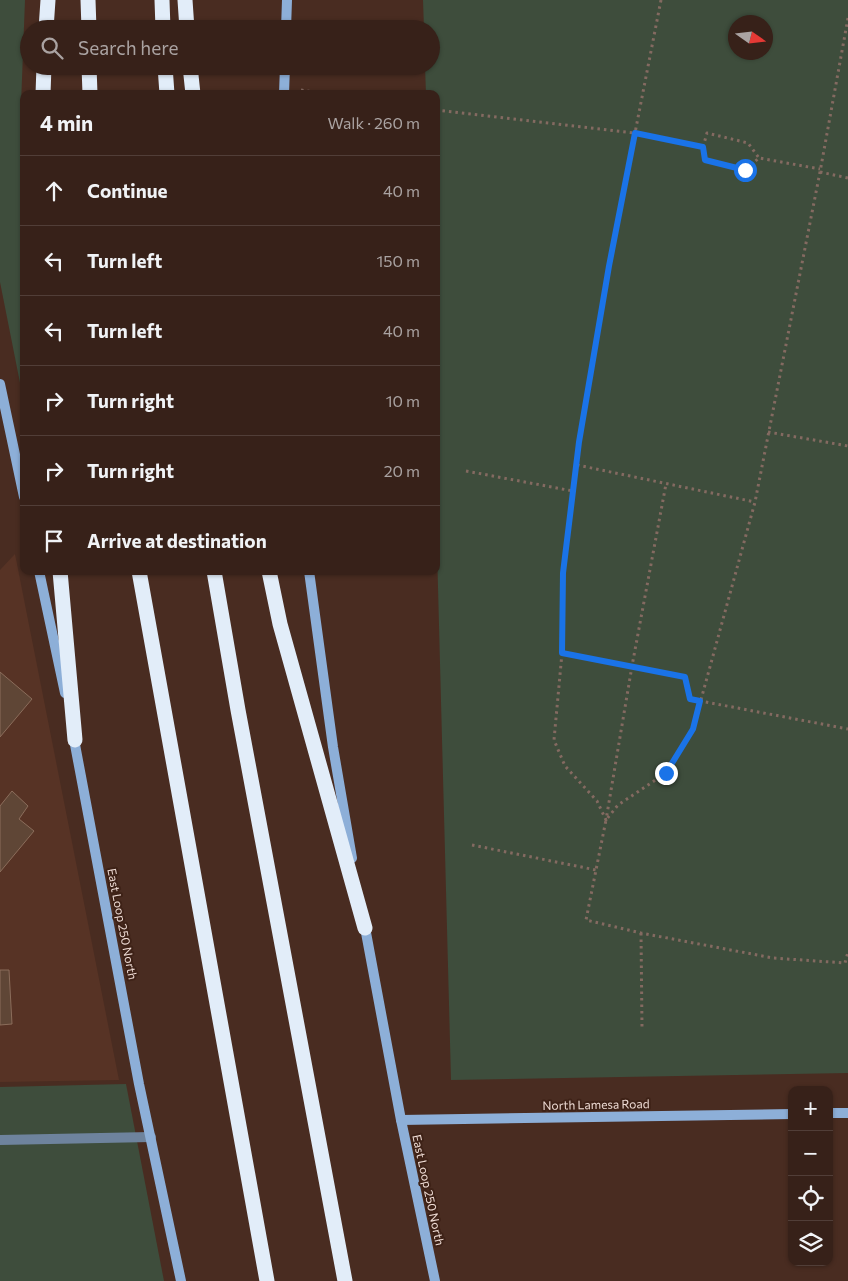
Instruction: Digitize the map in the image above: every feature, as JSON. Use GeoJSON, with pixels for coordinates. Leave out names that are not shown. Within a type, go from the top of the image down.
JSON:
{"type":"FeatureCollection","features":[{"type":"Feature","properties":{"kind":"highway"},"geometry":{"type":"LineString","coordinates":[[47,20],[48,0]]}},
{"type":"Feature","properties":{"kind":"highway"},"geometry":{"type":"LineString","coordinates":[[88,0],[89,20]]}},
{"type":"Feature","properties":{"kind":"highway"},"geometry":{"type":"LineString","coordinates":[[162,0],[163,20]]}},
{"type":"Feature","properties":{"kind":"highway"},"geometry":{"type":"LineString","coordinates":[[185,0],[186,20]]}},
{"type":"Feature","properties":{"kind":"highway"},"geometry":{"type":"LineString","coordinates":[[43,90],[44,75]]}},
{"type":"Feature","properties":{"kind":"highway"},"geometry":{"type":"LineString","coordinates":[[89,75],[90,90]]}},
{"type":"Feature","properties":{"kind":"highway"},"geometry":{"type":"LineString","coordinates":[[166,75],[167,90]]}},
{"type":"Feature","properties":{"kind":"highway"},"geometry":{"type":"LineString","coordinates":[[191,75],[193,90]]}},
{"type":"Feature","properties":{"kind":"highway"},"geometry":{"type":"LineString","coordinates":[[60,575],[75,740]]}},
{"type":"Feature","properties":{"kind":"highway"},"geometry":{"type":"LineString","coordinates":[[140,575],[268,1281]]}},
{"type":"Feature","properties":{"kind":"highway"},"geometry":{"type":"LineString","coordinates":[[215,575],[238,710],[345,1281]]}},
{"type":"Feature","properties":{"kind":"highway"},"geometry":{"type":"LineString","coordinates":[[269,575],[280,624],[365,928]]}},
{"type":"Feature","properties":{"kind":"main road"},"geometry":{"type":"LineString","coordinates":[[286,20],[287,0]]}},
{"type":"Feature","properties":{"kind":"main road"},"geometry":{"type":"LineString","coordinates":[[284,90],[285,75]]}},
{"type":"Feature","properties":{"kind":"main road"},"geometry":{"type":"LineString","coordinates":[[0,384],[3,415],[20,481]]}},
{"type":"Feature","properties":{"kind":"main road","name":"East Loop 250 North"},"geometry":{"type":"LineString","coordinates":[[40,575],[75,740],[151,1137],[182,1281]]}},
{"type":"Feature","properties":{"kind":"main road","name":"East Loop 250 North"},"geometry":{"type":"LineString","coordinates":[[310,575],[333,747],[365,928],[401,1120],[435,1281]]}},
{"type":"Feature","properties":{"kind":"main road"},"geometry":{"type":"LineString","coordinates":[[833,1113],[848,1113]]}},
{"type":"Feature","properties":{"kind":"main road","name":"North Lamesa Road"},"geometry":{"type":"LineString","coordinates":[[401,1120],[788,1114]]}},
{"type":"Feature","properties":{"kind":"lane"},"geometry":{"type":"LineString","coordinates":[[0,1140],[151,1137]]}},
{"type":"Feature","properties":{"kind":"path"},"geometry":{"type":"LineString","coordinates":[[606,820],[597,801],[565,766],[554,740],[562,653],[563,573],[576,465],[609,266],[660,0]]}},
{"type":"Feature","properties":{"kind":"path"},"geometry":{"type":"LineString","coordinates":[[606,820],[618,804],[666,773],[693,729],[755,502],[848,18]]}},
{"type":"Feature","properties":{"kind":"path"},"geometry":{"type":"LineString","coordinates":[[440,110],[635,133],[703,147]]}},
{"type":"Feature","properties":{"kind":"path"},"geometry":{"type":"LineString","coordinates":[[759,158],[745,170],[705,160],[703,147],[707,133],[748,143],[759,158],[848,178]]}},
{"type":"Feature","properties":{"kind":"path"},"geometry":{"type":"LineString","coordinates":[[768,432],[848,446]]}},
{"type":"Feature","properties":{"kind":"path"},"geometry":{"type":"LineString","coordinates":[[576,465],[755,502]]}},
{"type":"Feature","properties":{"kind":"path"},"geometry":{"type":"LineString","coordinates":[[466,471],[573,491]]}},
{"type":"Feature","properties":{"kind":"path"},"geometry":{"type":"LineString","coordinates":[[666,484],[606,820],[586,920],[641,933],[773,958],[845,963],[848,952]]}},
{"type":"Feature","properties":{"kind":"path"},"geometry":{"type":"LineString","coordinates":[[562,653],[685,677],[690,699],[848,729]]}},
{"type":"Feature","properties":{"kind":"path"},"geometry":{"type":"LineString","coordinates":[[472,845],[596,870]]}},
{"type":"Feature","properties":{"kind":"path"},"geometry":{"type":"LineString","coordinates":[[641,933],[642,1027]]}},
{"type":"Feature","properties":{"kind":"shaded area"},"geometry":{"type":"Polygon","coordinates":[[[15,554],[119,1080],[0,1082],[0,570],[15,554]]]}},
{"type":"Feature","properties":{"kind":"green space"},"geometry":{"type":"Polygon","coordinates":[[[0,0],[25,0],[24,20],[20,20],[20,75],[22,75],[22,90],[20,90],[20,383],[0,282],[0,0]]]}},
{"type":"Feature","properties":{"kind":"green space"},"geometry":{"type":"Polygon","coordinates":[[[423,0],[848,0],[848,1073],[451,1080],[438,575],[440,575],[440,90],[426,90],[425,75],[440,75],[440,20],[424,20],[423,0]]]}},
{"type":"Feature","properties":{"kind":"green space"},"geometry":{"type":"Polygon","coordinates":[[[126,1084],[164,1281],[0,1281],[0,1087],[126,1084]]]}},
{"type":"Feature","properties":{"kind":"building"},"geometry":{"type":"Polygon","coordinates":[[[0,672],[32,699],[0,737],[0,672]]]}},
{"type":"Feature","properties":{"kind":"building"},"geometry":{"type":"Polygon","coordinates":[[[12,791],[28,806],[19,819],[34,831],[0,872],[0,806],[12,791]]]}},
{"type":"Feature","properties":{"kind":"building"},"geometry":{"type":"Polygon","coordinates":[[[0,970],[9,970],[12,1024],[0,1025],[0,970]]]}},
{"type":"Feature","properties":{"kind":"route"},"geometry":{"type":"LineString","coordinates":[[666,773],[693,729],[700,701],[690,699],[685,677],[562,653],[563,573],[579,442],[609,266],[635,133],[703,147],[705,160],[745,170]]}}]}
